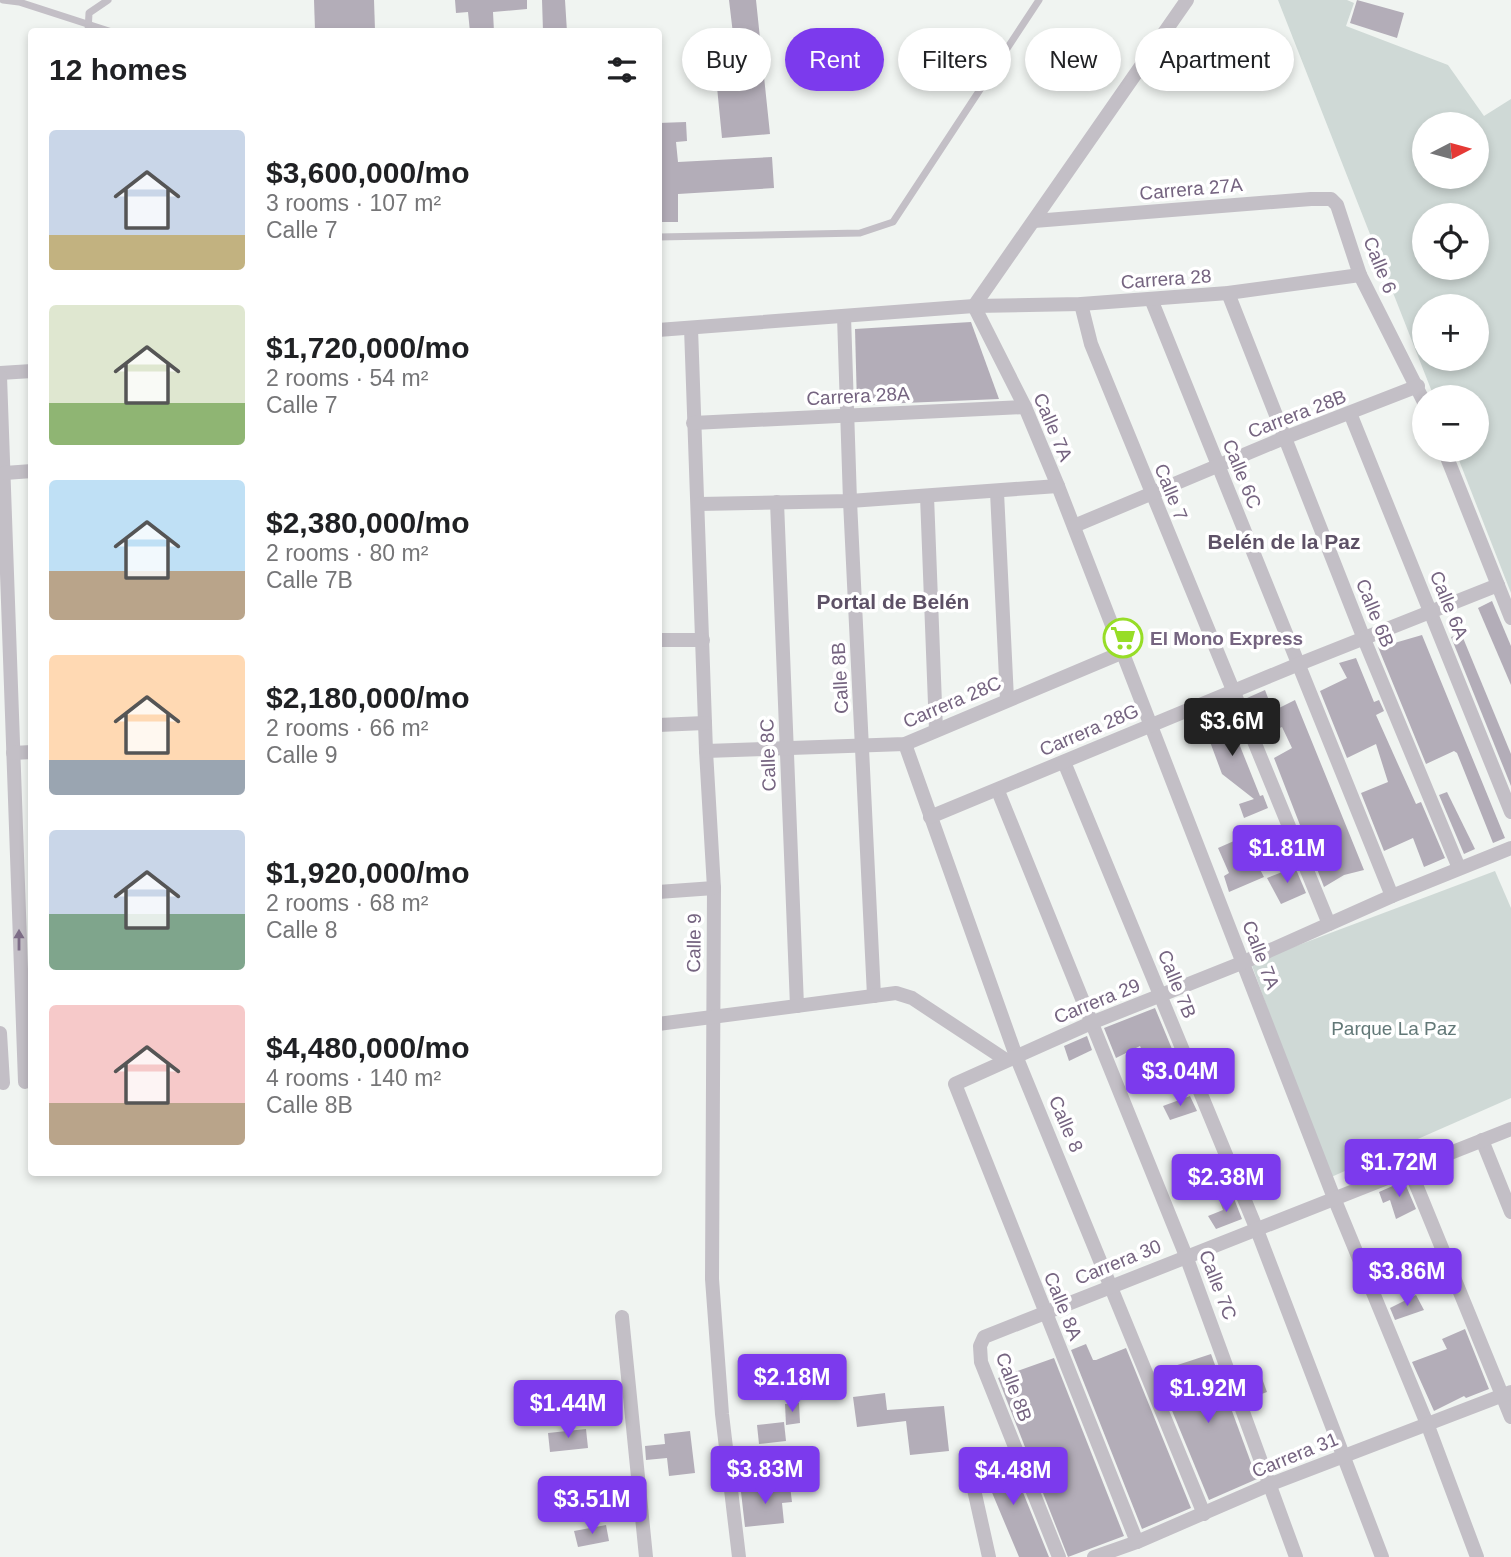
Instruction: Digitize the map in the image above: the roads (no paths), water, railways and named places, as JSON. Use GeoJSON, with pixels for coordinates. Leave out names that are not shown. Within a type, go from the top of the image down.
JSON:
{"type":"FeatureCollection","features":[{"type":"Feature","properties":{"kind":"street"},"geometry":{"type":"LineString","coordinates":[[974,306],[1187,0]]}},
{"type":"Feature","properties":{"kind":"street","name":"Carrera 27A"},"geometry":{"type":"LineString","coordinates":[[1034,221],[1320,198],[1335,201],[1342,216]]}},
{"type":"Feature","properties":{"kind":"street","name":"Calle 6"},"geometry":{"type":"LineString","coordinates":[[1342,216],[1360,275],[1418,385]]}},
{"type":"Feature","properties":{"kind":"street","name":"Carrera 28"},"geometry":{"type":"LineString","coordinates":[[662,330],[974,306],[1081,304],[1228,293],[1360,275]]}},
{"type":"Feature","properties":{"kind":"street","name":"Calle 6B"},"geometry":{"type":"LineString","coordinates":[[1228,293],[1364,639],[1460,868]]}},
{"type":"Feature","properties":{"kind":"street","name":"Calle 6C"},"geometry":{"type":"LineString","coordinates":[[1151,299],[1392,896]]}},
{"type":"Feature","properties":{"kind":"street","name":"Calle 7"},"geometry":{"type":"LineString","coordinates":[[1081,304],[1091,344],[1329,924]]}},
{"type":"Feature","properties":{"kind":"street","name":"Calle 7A"},"geometry":{"type":"LineString","coordinates":[[974,306],[1025,407],[1058,486],[1121,653],[1335,1199],[1428,1426],[1477,1557]]}},
{"type":"Feature","properties":{"kind":"street","name":"Calle 8B"},"geometry":{"type":"LineString","coordinates":[[844,316],[850,500],[874,996]]}},
{"type":"Feature","properties":{"kind":"street","name":"Calle 9"},"geometry":{"type":"LineString","coordinates":[[691,328],[706,751],[714,888],[712,1279],[722,1414],[739,1557]]}},
{"type":"Feature","properties":{"kind":"street"},"geometry":{"type":"LineString","coordinates":[[0,1033],[1,1084],[28,1081],[19,972],[25,845],[4,661],[5,473],[0,375],[28,372]]}},
{"type":"Feature","properties":{"kind":"street","name":"Carrera 28B"},"geometry":{"type":"LineString","coordinates":[[1074,526],[1284,438],[1412,389]]}},
{"type":"Feature","properties":{"kind":"street","name":"Carrera 28A"},"geometry":{"type":"LineString","coordinates":[[693,423],[1025,407]]}},
{"type":"Feature","properties":{"kind":"street","name":"Calle 6A"},"geometry":{"type":"LineString","coordinates":[[1350,414],[1511,812]]}},
{"type":"Feature","properties":{"kind":"street"},"geometry":{"type":"LineString","coordinates":[[1449,462],[1511,618]]}},
{"type":"Feature","properties":{"kind":"street"},"geometry":{"type":"LineString","coordinates":[[5,473],[28,471]]}},
{"type":"Feature","properties":{"kind":"street"},"geometry":{"type":"LineString","coordinates":[[699,504],[850,500],[1058,486]]}},
{"type":"Feature","properties":{"kind":"street"},"geometry":{"type":"LineString","coordinates":[[997,492],[1007,699]]}},
{"type":"Feature","properties":{"kind":"street"},"geometry":{"type":"LineString","coordinates":[[927,496],[936,730]]}},
{"type":"Feature","properties":{"kind":"street","name":"Calle 8C"},"geometry":{"type":"LineString","coordinates":[[777,502],[797,1006]]}},
{"type":"Feature","properties":{"kind":"street","name":"Carrera 28G"},"geometry":{"type":"LineString","coordinates":[[930,817],[1299,664],[1498,585]]}},
{"type":"Feature","properties":{"kind":"street"},"geometry":{"type":"LineString","coordinates":[[662,640],[703,640]]}},
{"type":"Feature","properties":{"kind":"street","name":"Carrera 28C"},"geometry":{"type":"LineString","coordinates":[[706,751],[905,744],[1121,653]]}},
{"type":"Feature","properties":{"kind":"street"},"geometry":{"type":"LineString","coordinates":[[662,725],[705,723]]}},
{"type":"Feature","properties":{"kind":"street","name":"Calle 8"},"geometry":{"type":"LineString","coordinates":[[905,744],[1011,1058],[1112,1286],[1204,1514]]}},
{"type":"Feature","properties":{"kind":"street"},"geometry":{"type":"LineString","coordinates":[[13,753],[28,752]]}},
{"type":"Feature","properties":{"kind":"street","name":"Calle 7B"},"geometry":{"type":"LineString","coordinates":[[1064,762],[1256,1230],[1382,1557]]}},
{"type":"Feature","properties":{"kind":"street","name":"Calle 7C"},"geometry":{"type":"LineString","coordinates":[[998,791],[1186,1256],[1296,1557]]}},
{"type":"Feature","properties":{"kind":"street","name":"Carrera 29"},"geometry":{"type":"LineString","coordinates":[[955,1084],[1091,1023],[1244,962],[1392,896],[1511,848]]}},
{"type":"Feature","properties":{"kind":"street"},"geometry":{"type":"LineString","coordinates":[[662,892],[714,888]]}},
{"type":"Feature","properties":{"kind":"street"},"geometry":{"type":"LineString","coordinates":[[662,1024],[896,993],[912,998],[1011,1058]]}},
{"type":"Feature","properties":{"kind":"street","name":"Calle 8A"},"geometry":{"type":"LineString","coordinates":[[955,1084],[1137,1542]]}},
{"type":"Feature","properties":{"kind":"street","name":"Carrera 30"},"geometry":{"type":"LineString","coordinates":[[980,1346],[984,1337],[1511,1129]]}},
{"type":"Feature","properties":{"kind":"street"},"geometry":{"type":"LineString","coordinates":[[1482,1140],[1511,1212]]}},
{"type":"Feature","properties":{"kind":"street"},"geometry":{"type":"LineString","coordinates":[[1410,1170],[1507,1394],[1511,1417]]}},
{"type":"Feature","properties":{"kind":"street"},"geometry":{"type":"LineString","coordinates":[[622,1317],[646,1557]]}},
{"type":"Feature","properties":{"kind":"street","name":"Calle 8B"},"geometry":{"type":"LineString","coordinates":[[980,1346],[981,1362],[1059,1557]]}},
{"type":"Feature","properties":{"kind":"street","name":"Carrera 31"},"geometry":{"type":"LineString","coordinates":[[1094,1557],[1137,1542],[1271,1484],[1507,1394]]}},
{"type":"Feature","properties":{"kind":"street"},"geometry":{"type":"LineString","coordinates":[[973,1485],[989,1557]]}},
{"type":"Feature","properties":{"kind":"lane"},"geometry":{"type":"LineString","coordinates":[[4,0],[88,27],[89,13],[108,0]]}},
{"type":"Feature","properties":{"kind":"lane"},"geometry":{"type":"LineString","coordinates":[[662,237],[860,233],[893,222],[1039,0]]}},
{"type":"Feature","properties":{"kind":"place","name":"El Mono Express"},"geometry":{"type":"Point","coordinates":[1123,638]}},
{"type":"Feature","properties":{"kind":"district","name":"Belén de la Paz"},"geometry":{"type":"Point","coordinates":[1284,541]}},
{"type":"Feature","properties":{"kind":"district","name":"Portal de Belén"},"geometry":{"type":"Point","coordinates":[893,601]}},
{"type":"Feature","properties":{"kind":"park label","name":"Parque La Paz"},"geometry":{"type":"Point","coordinates":[1394,1028]}}]}
